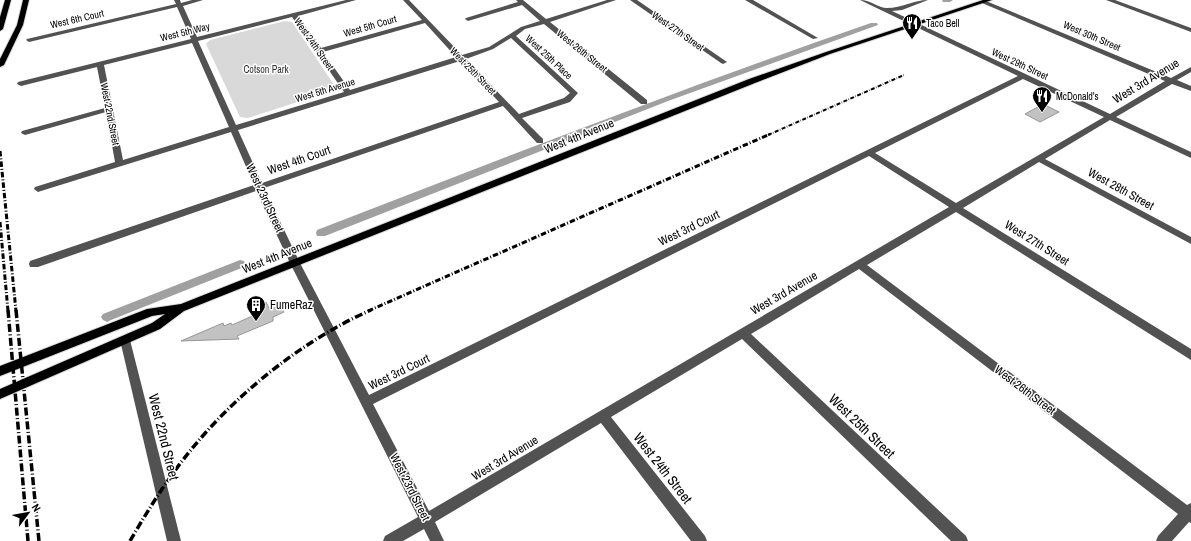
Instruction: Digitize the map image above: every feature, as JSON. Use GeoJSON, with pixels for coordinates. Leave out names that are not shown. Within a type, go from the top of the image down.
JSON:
{"type":"FeatureCollection","features":[{"type":"Feature","properties":{"kind":"main road"},"geometry":{"type":"LineString","coordinates":[[0,65],[17,32],[26,1]]}},
{"type":"Feature","properties":{"kind":"main road","name":"West 4th Avenue"},"geometry":{"type":"LineString","coordinates":[[0,394],[156,326],[182,308],[752,81],[912,24],[987,1]]}},
{"type":"Feature","properties":{"kind":"main road"},"geometry":{"type":"LineString","coordinates":[[0,29],[8,3]]}},
{"type":"Feature","properties":{"kind":"main road","name":"West 4th Avenue"},"geometry":{"type":"LineString","coordinates":[[0,371],[151,312],[182,308]]}},
{"type":"Feature","properties":{"kind":"street","name":"West 6th Court"},"geometry":{"type":"LineString","coordinates":[[29,40],[178,2],[200,0]]}},
{"type":"Feature","properties":{"kind":"street","name":"West 5th Way"},"geometry":{"type":"LineString","coordinates":[[21,84],[353,0]]}},
{"type":"Feature","properties":{"kind":"street","name":"West 25th Street"},"geometry":{"type":"LineString","coordinates":[[406,0],[540,141]]}},
{"type":"Feature","properties":{"kind":"street","name":"West 5th Avenue"},"geometry":{"type":"LineString","coordinates":[[38,189],[461,58],[491,48],[524,28],[613,0]]}},
{"type":"Feature","properties":{"kind":"street","name":"West 27th Street"},"geometry":{"type":"LineString","coordinates":[[633,0],[723,62]]}},
{"type":"Feature","properties":{"kind":"street"},"geometry":{"type":"LineString","coordinates":[[748,0],[815,38]]}},
{"type":"Feature","properties":{"kind":"street","name":"West 29th Street"},"geometry":{"type":"LineString","coordinates":[[863,0],[1191,155]]}},
{"type":"Feature","properties":{"kind":"street"},"geometry":{"type":"LineString","coordinates":[[1110,0],[1191,30]]}},
{"type":"Feature","properties":{"kind":"street"},"geometry":{"type":"LineString","coordinates":[[884,10],[898,9],[924,1]]}},
{"type":"Feature","properties":{"kind":"street","name":"West 30th Street"},"geometry":{"type":"LineString","coordinates":[[987,1],[1191,88]]}},
{"type":"Feature","properties":{"kind":"street","name":"West 23rd Street"},"geometry":{"type":"LineString","coordinates":[[178,2],[259,187],[295,263],[437,541]]}},
{"type":"Feature","properties":{"kind":"street","name":"West 26th Street"},"geometry":{"type":"LineString","coordinates":[[521,2],[644,102]]}},
{"type":"Feature","properties":{"kind":"street"},"geometry":{"type":"LineString","coordinates":[[468,19],[521,2]]}},
{"type":"Feature","properties":{"kind":"street","name":"West 24th Street"},"geometry":{"type":"LineString","coordinates":[[294,15],[348,93]]}},
{"type":"Feature","properties":{"kind":"street","name":"West 5th Court"},"geometry":{"type":"LineString","coordinates":[[319,51],[426,21]]}},
{"type":"Feature","properties":{"kind":"street","name":"West 25th Place"},"geometry":{"type":"LineString","coordinates":[[511,35],[574,93],[567,100],[517,117]]}},
{"type":"Feature","properties":{"kind":"street","name":"West 22nd Street"},"geometry":{"type":"LineString","coordinates":[[100,64],[120,164]]}},
{"type":"Feature","properties":{"kind":"street","name":"West 3rd Avenue"},"geometry":{"type":"LineString","coordinates":[[390,541],[1191,69]]}},
{"type":"Feature","properties":{"kind":"street","name":"West 3rd Court"},"geometry":{"type":"LineString","coordinates":[[366,402],[1024,76]]}},
{"type":"Feature","properties":{"kind":"street","name":"West 4th Court"},"geometry":{"type":"LineString","coordinates":[[34,264],[504,103]]}},
{"type":"Feature","properties":{"kind":"street"},"geometry":{"type":"LineString","coordinates":[[25,133],[109,109]]}},
{"type":"Feature","properties":{"kind":"street","name":"West 27th Street"},"geometry":{"type":"LineString","coordinates":[[870,153],[1191,355]]}},
{"type":"Feature","properties":{"kind":"street","name":"West 28th Street"},"geometry":{"type":"LineString","coordinates":[[1039,158],[1191,241]]}},
{"type":"Feature","properties":{"kind":"street","name":"West 26th Street"},"geometry":{"type":"LineString","coordinates":[[859,264],[1190,513]]}},
{"type":"Feature","properties":{"kind":"street","name":"West 25th Street"},"geometry":{"type":"LineString","coordinates":[[743,332],[961,541]]}},
{"type":"Feature","properties":{"kind":"street","name":"West 22nd Street"},"geometry":{"type":"LineString","coordinates":[[125,340],[174,541]]}},
{"type":"Feature","properties":{"kind":"street","name":"West 24th Street"},"geometry":{"type":"LineString","coordinates":[[602,416],[700,541]]}},
{"type":"Feature","properties":{"kind":"street"},"geometry":{"type":"LineString","coordinates":[[1163,541],[1190,513]]}},
{"type":"Feature","properties":{"kind":"green space","name":"Cotson Park"},"geometry":{"type":"Polygon","coordinates":[[[285,21],[292,22],[336,88],[335,90],[248,118],[240,117],[206,44],[210,40],[285,21]]]}},
{"type":"Feature","properties":{"kind":"building","name":"McDonald's"},"geometry":{"type":"Polygon","coordinates":[[[1043,104],[1059,112],[1040,122],[1025,114],[1043,104]]]}},
{"type":"Feature","properties":{"kind":"building","name":"FumeRaz"},"geometry":{"type":"Polygon","coordinates":[[[266,302],[270,310],[280,305],[284,312],[273,317],[273,321],[237,336],[239,339],[181,341],[223,323],[224,326],[231,323],[232,325],[257,314],[254,308],[266,302]]]}},
{"type":"Feature","properties":{"kind":"waterway"},"geometry":{"type":"LineString","coordinates":[[945,1],[950,0]]}},
{"type":"Feature","properties":{"kind":"waterway"},"geometry":{"type":"LineString","coordinates":[[321,233],[665,99],[874,25]]}},
{"type":"Feature","properties":{"kind":"waterway"},"geometry":{"type":"LineString","coordinates":[[107,317],[240,264]]}},
{"type":"Feature","properties":{"kind":"railway"},"geometry":{"type":"LineString","coordinates":[[768,135],[904,75]]}},
{"type":"Feature","properties":{"kind":"railway"},"geometry":{"type":"LineString","coordinates":[[368,311],[770,134]]}},
{"type":"Feature","properties":{"kind":"railway"},"geometry":{"type":"LineString","coordinates":[[0,151],[16,311]]}},
{"type":"Feature","properties":{"kind":"railway"},"geometry":{"type":"LineString","coordinates":[[0,222],[8,311]]}},
{"type":"Feature","properties":{"kind":"railway"},"geometry":{"type":"LineString","coordinates":[[8,310],[28,541]]}},
{"type":"Feature","properties":{"kind":"railway"},"geometry":{"type":"LineString","coordinates":[[16,310],[39,541]]}},
{"type":"Feature","properties":{"kind":"railway"},"geometry":{"type":"LineString","coordinates":[[130,541],[174,472],[193,447],[237,400],[288,358],[315,340],[371,310]]}},
{"type":"Feature","properties":{"kind":"place","name":"Taco Bell"},"geometry":{"type":"Point","coordinates":[912,40]}},
{"type":"Feature","properties":{"kind":"place","name":"McDonald's"},"geometry":{"type":"Point","coordinates":[1042,113]}},
{"type":"Feature","properties":{"kind":"place","name":"FumeRaz"},"geometry":{"type":"Point","coordinates":[256,322]}}]}
